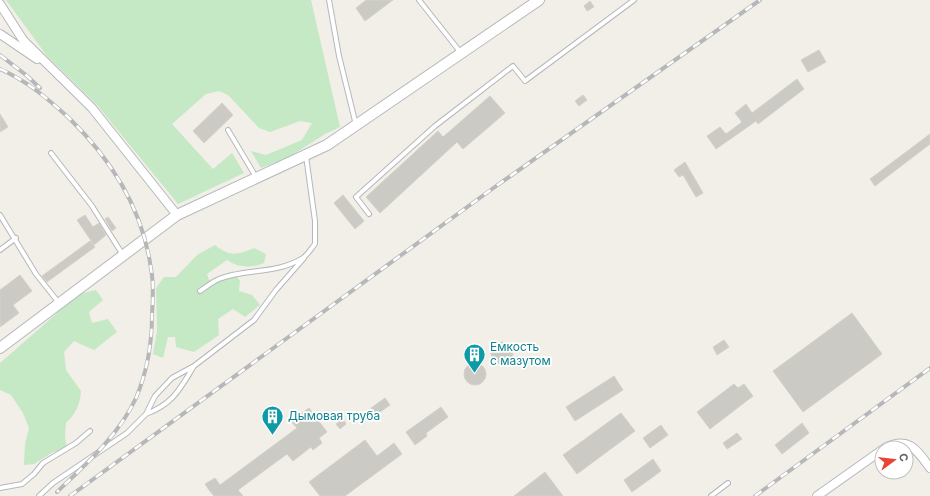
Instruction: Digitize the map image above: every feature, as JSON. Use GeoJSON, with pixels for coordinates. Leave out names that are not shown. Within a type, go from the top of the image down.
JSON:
{"type":"FeatureCollection","features":[{"type":"Feature","properties":{"kind":"street"},"geometry":{"type":"LineString","coordinates":[[0,348],[176,215],[327,145],[539,0]]}},
{"type":"Feature","properties":{"kind":"street"},"geometry":{"type":"LineString","coordinates":[[0,4],[23,40],[92,108],[176,215]]}},
{"type":"Feature","properties":{"kind":"street"},"geometry":{"type":"LineString","coordinates":[[0,34],[54,71]]}},
{"type":"Feature","properties":{"kind":"street"},"geometry":{"type":"LineString","coordinates":[[914,448],[930,468]]}},
{"type":"Feature","properties":{"kind":"street"},"geometry":{"type":"LineString","coordinates":[[817,496],[874,456]]}},
{"type":"Feature","properties":{"kind":"lane"},"geometry":{"type":"LineString","coordinates":[[329,0],[339,56],[356,126]]}},
{"type":"Feature","properties":{"kind":"lane"},"geometry":{"type":"LineString","coordinates":[[419,0],[461,54]]}},
{"type":"Feature","properties":{"kind":"lane"},"geometry":{"type":"LineString","coordinates":[[369,214],[356,197],[435,126],[513,66],[525,81],[634,0]]}},
{"type":"Feature","properties":{"kind":"lane"},"geometry":{"type":"LineString","coordinates":[[228,130],[233,135],[257,177]]}},
{"type":"Feature","properties":{"kind":"lane"},"geometry":{"type":"LineString","coordinates":[[51,153],[92,206],[123,256]]}},
{"type":"Feature","properties":{"kind":"lane"},"geometry":{"type":"LineString","coordinates":[[39,496],[54,483],[127,433],[146,414],[155,396],[172,378],[194,366],[254,320],[276,290],[315,244],[315,221],[306,155]]}},
{"type":"Feature","properties":{"kind":"lane"},"geometry":{"type":"LineString","coordinates":[[0,215],[16,238],[36,274],[60,304]]}},
{"type":"Feature","properties":{"kind":"lane"},"geometry":{"type":"LineString","coordinates":[[0,250],[16,238]]}},
{"type":"Feature","properties":{"kind":"lane"},"geometry":{"type":"LineString","coordinates":[[200,291],[218,279],[235,274],[266,271],[304,258]]}},
{"type":"Feature","properties":{"kind":"lane"},"geometry":{"type":"LineString","coordinates":[[146,414],[159,409],[171,401],[194,366]]}},
{"type":"Feature","properties":{"kind":"lane"},"geometry":{"type":"LineString","coordinates":[[0,488],[22,484],[34,474],[43,463],[76,443],[90,431]]}},
{"type":"Feature","properties":{"kind":"lane"},"geometry":{"type":"LineString","coordinates":[[711,496],[728,483]]}},
{"type":"Feature","properties":{"kind":"green space"},"geometry":{"type":"Polygon","coordinates":[[[6,0],[311,0],[340,127],[325,134],[289,157],[261,168],[251,151],[266,155],[302,140],[312,123],[300,121],[270,132],[259,128],[228,95],[219,91],[206,94],[172,124],[213,169],[232,153],[244,173],[178,204],[97,105],[47,56],[6,0]]]}},
{"type":"Feature","properties":{"kind":"green space"},"geometry":{"type":"Polygon","coordinates":[[[215,245],[225,252],[234,254],[254,248],[266,254],[264,263],[259,265],[240,266],[227,260],[207,274],[209,280],[233,271],[240,281],[239,291],[252,295],[260,305],[245,317],[233,309],[218,319],[219,335],[194,352],[176,347],[175,337],[168,337],[163,358],[153,354],[157,331],[156,288],[164,277],[176,277],[197,255],[215,245]]]}},
{"type":"Feature","properties":{"kind":"green space"},"geometry":{"type":"Polygon","coordinates":[[[96,290],[103,300],[89,312],[92,323],[108,319],[117,332],[94,350],[74,341],[64,352],[66,370],[81,391],[77,408],[66,423],[65,437],[67,449],[53,452],[34,464],[24,465],[25,444],[29,428],[23,413],[11,395],[0,390],[0,363],[79,294],[96,290]]]}},
{"type":"Feature","properties":{"kind":"building"},"geometry":{"type":"Polygon","coordinates":[[[366,0],[393,0],[365,21],[356,8],[366,0]]]}},
{"type":"Feature","properties":{"kind":"building"},"geometry":{"type":"Polygon","coordinates":[[[590,1],[594,7],[587,11],[584,6],[590,1]]]}},
{"type":"Feature","properties":{"kind":"building"},"geometry":{"type":"Polygon","coordinates":[[[819,50],[826,62],[808,72],[801,60],[819,50]]]}},
{"type":"Feature","properties":{"kind":"building"},"geometry":{"type":"Polygon","coordinates":[[[797,79],[804,89],[758,124],[756,121],[716,149],[707,136],[720,127],[726,134],[742,122],[735,113],[746,104],[752,113],[797,79]]]}},
{"type":"Feature","properties":{"kind":"building"},"geometry":{"type":"Polygon","coordinates":[[[583,95],[587,100],[579,106],[575,101],[583,95]]]}},
{"type":"Feature","properties":{"kind":"building"},"geometry":{"type":"Polygon","coordinates":[[[490,96],[505,113],[463,149],[457,142],[380,213],[366,197],[438,131],[443,137],[490,96]]]}},
{"type":"Feature","properties":{"kind":"building"},"geometry":{"type":"Polygon","coordinates":[[[222,103],[233,115],[204,143],[193,131],[222,103]]]}},
{"type":"Feature","properties":{"kind":"building"},"geometry":{"type":"Polygon","coordinates":[[[0,114],[8,127],[0,132],[0,114]]]}},
{"type":"Feature","properties":{"kind":"building"},"geometry":{"type":"Polygon","coordinates":[[[930,134],[930,144],[875,186],[870,179],[930,134]]]}},
{"type":"Feature","properties":{"kind":"building"},"geometry":{"type":"Polygon","coordinates":[[[685,162],[703,193],[696,197],[683,175],[679,177],[674,170],[685,162]]]}},
{"type":"Feature","properties":{"kind":"building"},"geometry":{"type":"Polygon","coordinates":[[[343,195],[364,221],[355,229],[334,203],[343,195]]]}},
{"type":"Feature","properties":{"kind":"building"},"geometry":{"type":"Polygon","coordinates":[[[85,215],[93,227],[99,223],[106,235],[94,245],[77,220],[85,215]]]}},
{"type":"Feature","properties":{"kind":"building"},"geometry":{"type":"Polygon","coordinates":[[[108,217],[116,228],[112,231],[105,219],[108,217]]]}},
{"type":"Feature","properties":{"kind":"building"},"geometry":{"type":"Polygon","coordinates":[[[90,241],[95,247],[47,282],[42,276],[90,241]]]}},
{"type":"Feature","properties":{"kind":"building"},"geometry":{"type":"Polygon","coordinates":[[[20,275],[32,291],[13,305],[19,313],[0,327],[0,290],[20,275]]]}},
{"type":"Feature","properties":{"kind":"building"},"geometry":{"type":"Polygon","coordinates":[[[852,313],[882,354],[803,412],[773,371],[852,313]]]}},
{"type":"Feature","properties":{"kind":"building"},"geometry":{"type":"Polygon","coordinates":[[[724,340],[729,347],[717,355],[713,347],[724,340]]]}},
{"type":"Feature","properties":{"kind":"building","name":"Емкость с мазутом"},"geometry":{"type":"Polygon","coordinates":[[[502,342],[510,345],[513,353],[510,361],[502,364],[494,361],[491,353],[494,345],[502,342]]]}},
{"type":"Feature","properties":{"kind":"building","name":"Емкость с мазутом"},"geometry":{"type":"Polygon","coordinates":[[[475,363],[483,366],[486,374],[483,382],[475,385],[467,382],[464,374],[467,366],[475,363]]]}},
{"type":"Feature","properties":{"kind":"building"},"geometry":{"type":"Polygon","coordinates":[[[614,376],[623,390],[575,421],[566,407],[614,376]]]}},
{"type":"Feature","properties":{"kind":"building"},"geometry":{"type":"Polygon","coordinates":[[[734,384],[738,388],[744,384],[753,396],[710,429],[697,412],[734,384]]]}},
{"type":"Feature","properties":{"kind":"building"},"geometry":{"type":"Polygon","coordinates":[[[385,398],[390,405],[376,415],[371,408],[385,398]]]}},
{"type":"Feature","properties":{"kind":"building"},"geometry":{"type":"Polygon","coordinates":[[[441,407],[448,417],[426,433],[427,436],[415,445],[406,432],[441,407]]]}},
{"type":"Feature","properties":{"kind":"building"},"geometry":{"type":"Polygon","coordinates":[[[309,408],[327,432],[319,438],[322,443],[313,450],[311,447],[293,461],[287,454],[238,490],[243,496],[214,496],[205,484],[215,478],[220,485],[297,428],[291,421],[309,408]]]}},
{"type":"Feature","properties":{"kind":"building"},"geometry":{"type":"Polygon","coordinates":[[[621,413],[635,431],[577,474],[563,455],[621,413]]]}},
{"type":"Feature","properties":{"kind":"building"},"geometry":{"type":"Polygon","coordinates":[[[343,419],[346,424],[340,429],[336,424],[343,419]]]}},
{"type":"Feature","properties":{"kind":"building"},"geometry":{"type":"Polygon","coordinates":[[[802,423],[809,433],[782,454],[775,445],[802,423]]]}},
{"type":"Feature","properties":{"kind":"building"},"geometry":{"type":"Polygon","coordinates":[[[661,425],[668,435],[650,448],[643,438],[661,425]]]}},
{"type":"Feature","properties":{"kind":"building"},"geometry":{"type":"Polygon","coordinates":[[[737,433],[742,439],[727,449],[723,443],[737,433]]]}},
{"type":"Feature","properties":{"kind":"building"},"geometry":{"type":"Polygon","coordinates":[[[365,440],[377,456],[394,443],[402,454],[345,496],[320,496],[309,482],[365,440]]]}},
{"type":"Feature","properties":{"kind":"building"},"geometry":{"type":"Polygon","coordinates":[[[653,459],[661,471],[632,492],[624,480],[653,459]]]}},
{"type":"Feature","properties":{"kind":"building"},"geometry":{"type":"Polygon","coordinates":[[[545,472],[563,496],[514,496],[545,472]]]}},
{"type":"Feature","properties":{"kind":"railway"},"geometry":{"type":"LineString","coordinates":[[70,496],[492,189],[760,0]]}},
{"type":"Feature","properties":{"kind":"railway"},"geometry":{"type":"LineString","coordinates":[[0,55],[40,88]]}},
{"type":"Feature","properties":{"kind":"railway"},"geometry":{"type":"LineString","coordinates":[[0,69],[28,84],[69,118],[111,168],[133,206],[141,226],[147,247],[152,275],[153,298],[150,346],[146,367],[136,398],[129,412],[111,437],[57,492]]}},
{"type":"Feature","properties":{"kind":"railway"},"geometry":{"type":"LineString","coordinates":[[755,496],[930,368]]}},
{"type":"Feature","properties":{"kind":"place","name":"Емкость с мазутом"},"geometry":{"type":"Point","coordinates":[475,374]}},
{"type":"Feature","properties":{"kind":"place","name":"Дымовая труба"},"geometry":{"type":"Point","coordinates":[273,436]}}]}
